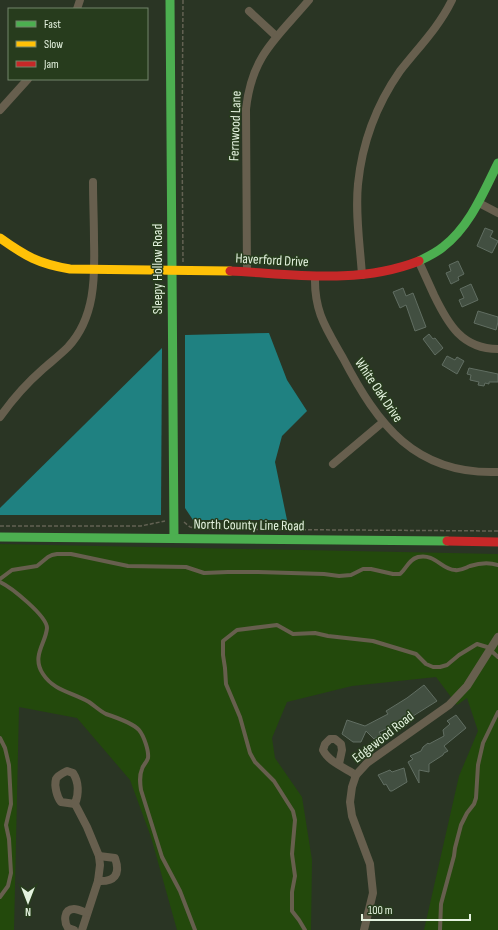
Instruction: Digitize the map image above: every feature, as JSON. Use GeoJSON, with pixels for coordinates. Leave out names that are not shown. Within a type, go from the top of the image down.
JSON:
{"type":"FeatureCollection","features":[{"type":"Feature","properties":{"kind":"street","name":"Sleepy Hollow Road"},"geometry":{"type":"LineString","coordinates":[[170,0],[174,538]]}},
{"type":"Feature","properties":{"kind":"street","name":"Fernwood Lane"},"geometry":{"type":"LineString","coordinates":[[247,272],[246,109],[249,88],[257,64],[264,53],[276,36],[309,0]]}},
{"type":"Feature","properties":{"kind":"street"},"geometry":{"type":"LineString","coordinates":[[362,275],[358,229],[358,184],[364,152],[372,125],[388,91],[400,72],[437,24],[452,0]]}},
{"type":"Feature","properties":{"kind":"street"},"geometry":{"type":"LineString","coordinates":[[249,11],[276,36]]}},
{"type":"Feature","properties":{"kind":"street"},"geometry":{"type":"LineString","coordinates":[[0,110],[27,80]]}},
{"type":"Feature","properties":{"kind":"street","name":"Haverford Drive"},"geometry":{"type":"LineString","coordinates":[[0,238],[29,258],[60,268],[76,270],[171,270],[315,276],[362,275],[394,270],[419,262],[443,247],[462,228],[478,203],[498,163]]}},
{"type":"Feature","properties":{"kind":"street"},"geometry":{"type":"LineString","coordinates":[[0,417],[42,370],[68,348],[83,328],[92,300],[95,270],[93,182]]}},
{"type":"Feature","properties":{"kind":"street"},"geometry":{"type":"LineString","coordinates":[[478,203],[498,213]]}},
{"type":"Feature","properties":{"kind":"street"},"geometry":{"type":"LineString","coordinates":[[419,262],[444,314],[455,331],[472,344],[498,350]]}},
{"type":"Feature","properties":{"kind":"street","name":"White Oak Drive"},"geometry":{"type":"LineString","coordinates":[[315,276],[316,298],[322,319],[354,380],[383,422],[392,432],[412,449],[435,462],[465,471],[498,472]]}},
{"type":"Feature","properties":{"kind":"street"},"geometry":{"type":"LineString","coordinates":[[333,464],[383,422]]}},
{"type":"Feature","properties":{"kind":"street","name":"North County Line Road"},"geometry":{"type":"LineString","coordinates":[[0,537],[498,542]]}},
{"type":"Feature","properties":{"kind":"street","name":"Edgewood Road"},"geometry":{"type":"LineString","coordinates":[[364,930],[372,893],[370,864],[352,816],[350,802],[352,787],[356,775],[367,763],[448,704],[467,686],[498,636]]}},
{"type":"Feature","properties":{"kind":"street"},"geometry":{"type":"LineString","coordinates":[[339,764],[356,775]]}},
{"type":"Feature","properties":{"kind":"street"},"geometry":{"type":"LineString","coordinates":[[75,804],[87,827],[99,856],[100,865],[98,881],[82,930]]}},
{"type":"Feature","properties":{"kind":"street"},"geometry":{"type":"LineString","coordinates":[[98,881],[107,882],[113,879],[116,875],[117,863],[115,858],[99,856]]}},
{"type":"Feature","properties":{"kind":"street"},"geometry":{"type":"LineString","coordinates":[[74,930],[68,928],[65,923],[65,916],[69,910],[75,909],[88,913]]}},
{"type":"Feature","properties":{"kind":"lane"},"geometry":{"type":"LineString","coordinates":[[0,579],[12,570],[37,566],[48,557],[57,554],[71,554],[128,566],[186,567],[204,573],[258,572],[324,574],[339,576],[351,575],[363,569],[371,569],[400,574],[412,559],[426,557],[441,563],[454,571],[462,570],[481,563],[498,565]]}},
{"type":"Feature","properties":{"kind":"lane"},"geometry":{"type":"LineString","coordinates":[[0,582],[20,595],[43,617],[46,623],[47,629],[38,658],[42,674],[56,688],[88,702],[105,713],[138,729],[146,746],[148,758],[142,769],[139,782],[162,857],[180,891],[195,930]]}},
{"type":"Feature","properties":{"kind":"lane"},"geometry":{"type":"LineString","coordinates":[[305,930],[292,911],[292,892],[295,876],[292,854],[295,820],[293,811],[281,790],[255,762],[250,753],[240,717],[226,684],[223,641],[237,630],[277,625],[293,634],[315,633],[373,641],[416,654],[426,664],[433,667],[447,665],[476,644],[487,646],[498,657]]}},
{"type":"Feature","properties":{"kind":"lane"},"geometry":{"type":"LineString","coordinates":[[440,930],[441,904],[461,825],[467,813],[474,804],[478,766],[483,744],[498,712]]}},
{"type":"Feature","properties":{"kind":"lane"},"geometry":{"type":"LineString","coordinates":[[0,738],[5,748],[9,765],[11,804],[6,825],[9,839],[11,874],[8,886],[0,897]]}},
{"type":"Feature","properties":{"kind":"path"},"geometry":{"type":"LineString","coordinates":[[0,526],[141,526],[180,516],[184,524],[199,529],[498,531]]}},
{"type":"Feature","properties":{"kind":"green space"},"geometry":{"type":"Polygon","coordinates":[[[0,544],[498,554],[498,930],[424,930],[459,776],[478,731],[467,698],[457,705],[436,677],[352,686],[287,702],[272,738],[275,758],[302,797],[312,860],[311,930],[177,930],[151,837],[130,780],[77,718],[19,707],[14,930],[0,930],[0,544]]]}},
{"type":"Feature","properties":{"kind":"water"},"geometry":{"type":"Polygon","coordinates":[[[269,333],[287,380],[307,411],[282,436],[275,462],[287,520],[193,520],[185,508],[185,335],[269,333]]]}},
{"type":"Feature","properties":{"kind":"water"},"geometry":{"type":"Polygon","coordinates":[[[162,348],[161,515],[0,515],[0,508],[162,348]]]}},
{"type":"Feature","properties":{"kind":"building"},"geometry":{"type":"Polygon","coordinates":[[[485,228],[493,231],[490,237],[498,241],[492,253],[477,246],[485,228]]]}},
{"type":"Feature","properties":{"kind":"building"},"geometry":{"type":"Polygon","coordinates":[[[458,261],[464,274],[458,277],[459,280],[451,284],[446,273],[451,271],[449,265],[458,261]]]}},
{"type":"Feature","properties":{"kind":"building"},"geometry":{"type":"Polygon","coordinates":[[[471,284],[478,300],[462,307],[459,300],[464,298],[460,289],[471,284]]]}},
{"type":"Feature","properties":{"kind":"building"},"geometry":{"type":"Polygon","coordinates":[[[403,288],[406,296],[413,293],[426,327],[415,331],[406,305],[400,308],[393,292],[403,288]]]}},
{"type":"Feature","properties":{"kind":"building"},"geometry":{"type":"Polygon","coordinates":[[[478,311],[498,317],[496,330],[474,323],[478,311]]]}},
{"type":"Feature","properties":{"kind":"building"},"geometry":{"type":"Polygon","coordinates":[[[429,334],[433,339],[435,338],[443,348],[435,355],[423,339],[429,334]]]}},
{"type":"Feature","properties":{"kind":"building"},"geometry":{"type":"Polygon","coordinates":[[[447,356],[455,360],[457,357],[464,361],[457,374],[442,365],[447,356]]]}},
{"type":"Feature","properties":{"kind":"building"},"geometry":{"type":"Polygon","coordinates":[[[469,368],[498,374],[498,382],[489,382],[489,384],[485,383],[484,386],[478,385],[479,382],[470,380],[471,375],[467,374],[469,368]]]}},
{"type":"Feature","properties":{"kind":"building"},"geometry":{"type":"Polygon","coordinates":[[[424,685],[437,701],[405,721],[407,725],[398,730],[395,725],[379,732],[381,735],[374,739],[366,731],[361,742],[353,742],[342,734],[347,720],[365,726],[388,714],[386,711],[424,685]]]}},
{"type":"Feature","properties":{"kind":"building"},"geometry":{"type":"Polygon","coordinates":[[[456,715],[466,728],[444,746],[448,751],[429,764],[429,772],[419,770],[419,783],[408,762],[413,759],[410,756],[421,751],[428,743],[429,744],[444,736],[443,730],[450,724],[447,721],[456,715]]]}},
{"type":"Feature","properties":{"kind":"building"},"geometry":{"type":"Polygon","coordinates":[[[404,768],[407,782],[392,791],[390,791],[386,784],[384,785],[378,775],[390,770],[392,772],[404,768]]]}},
{"type":"Feature","properties":{"kind":"traffic: fast"},"geometry":{"type":"LineString","coordinates":[[170,0],[174,538]]}},
{"type":"Feature","properties":{"kind":"traffic: fast"},"geometry":{"type":"LineString","coordinates":[[419,261],[440,249],[461,229],[475,208],[498,163]]}},
{"type":"Feature","properties":{"kind":"traffic: fast"},"geometry":{"type":"LineString","coordinates":[[0,537],[447,541]]}},
{"type":"Feature","properties":{"kind":"traffic: slow"},"geometry":{"type":"LineString","coordinates":[[0,238],[17,250],[41,262],[70,269],[230,271]]}},
{"type":"Feature","properties":{"kind":"traffic: jam"},"geometry":{"type":"LineString","coordinates":[[230,271],[349,276],[373,273],[419,261]]}},
{"type":"Feature","properties":{"kind":"traffic: jam"},"geometry":{"type":"LineString","coordinates":[[447,541],[498,542]]}}]}
